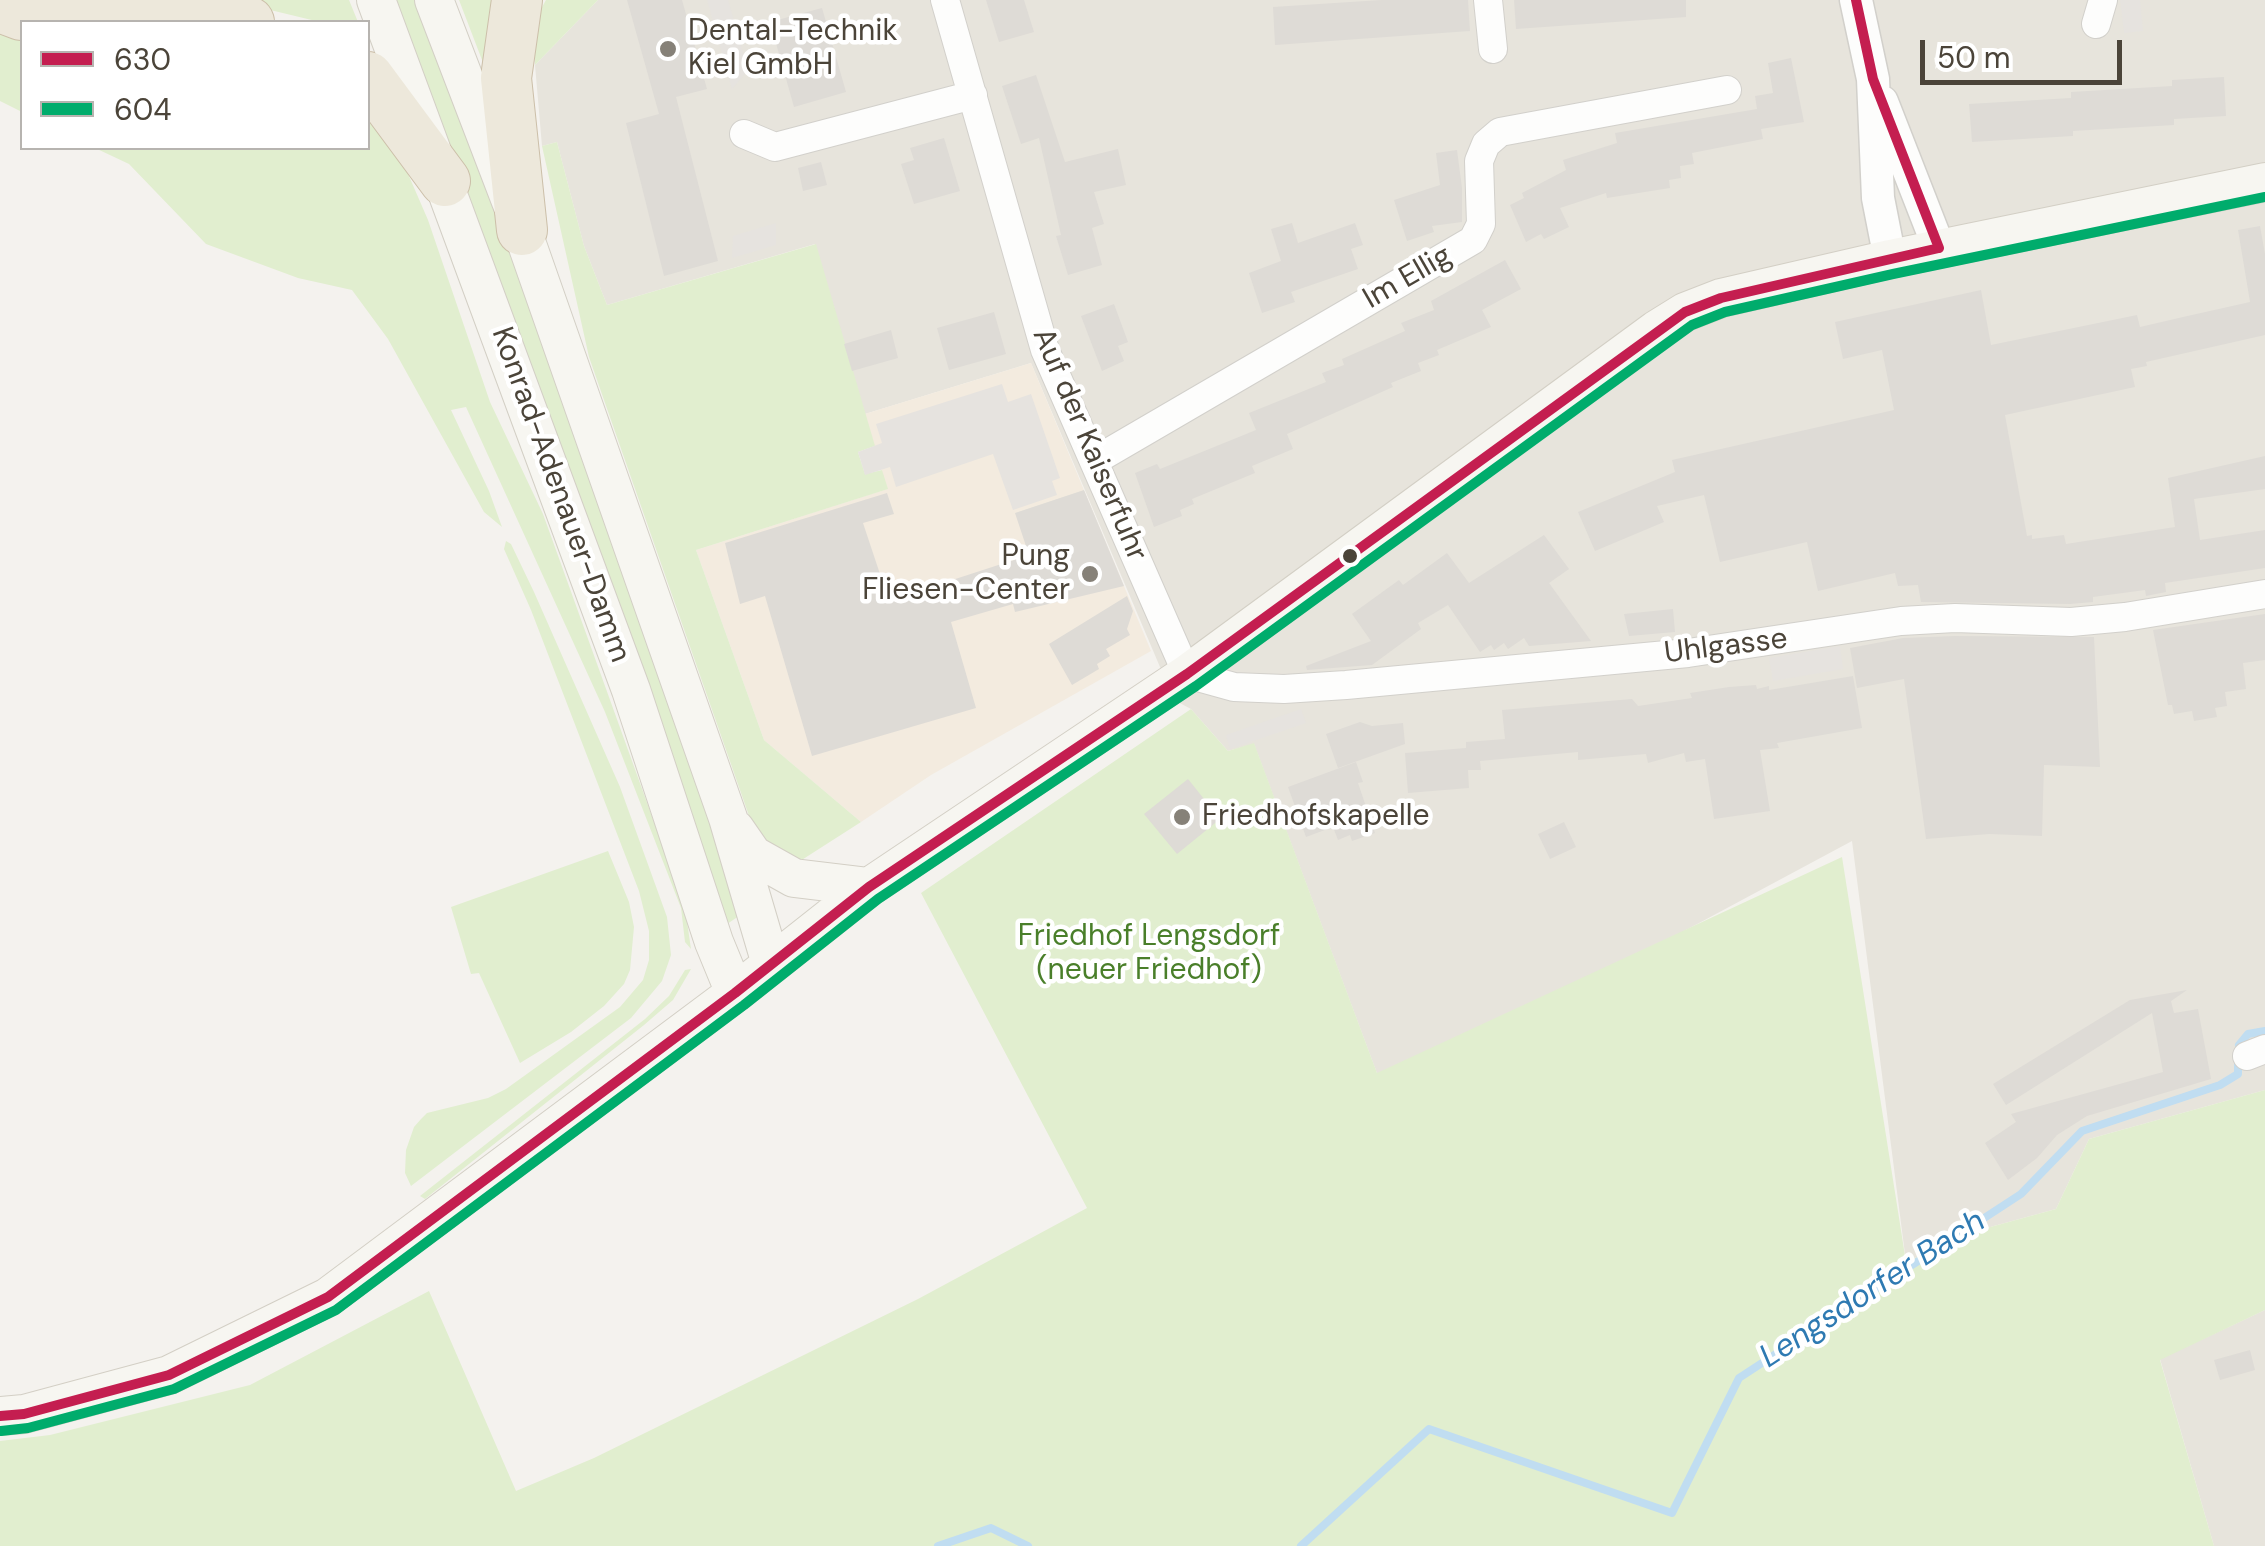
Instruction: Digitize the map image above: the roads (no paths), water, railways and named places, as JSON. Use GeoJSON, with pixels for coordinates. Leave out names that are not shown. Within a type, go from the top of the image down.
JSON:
{"type":"FeatureCollection","features":[{"type":"Feature","properties":{"kind":"highway"},"geometry":{"type":"LineString","coordinates":[[517,0],[506,78],[522,230]]}},
{"type":"Feature","properties":{"kind":"highway"},"geometry":{"type":"LineString","coordinates":[[0,7],[21,15],[70,20]]}},
{"type":"Feature","properties":{"kind":"highway"},"geometry":{"type":"LineString","coordinates":[[370,79],[444,182]]}},
{"type":"Feature","properties":{"kind":"main road","name":"Konrad-Adenauer-Damm"},"geometry":{"type":"LineString","coordinates":[[376,0],[624,672],[714,942],[735,993]]}},
{"type":"Feature","properties":{"kind":"main road","name":"Konrad-Adenauer-Damm"},"geometry":{"type":"LineString","coordinates":[[434,0],[522,230],[728,818],[771,964]]}},
{"type":"Feature","properties":{"kind":"main road"},"geometry":{"type":"LineString","coordinates":[[0,1416],[24,1414],[169,1375],[328,1297],[735,993],[869,887],[1187,674],[1685,312],[1721,298],[1890,258],[2265,182]]}},
{"type":"Feature","properties":{"kind":"main road"},"geometry":{"type":"LineString","coordinates":[[728,818],[753,855],[774,870],[794,878],[869,887]]}},
{"type":"Feature","properties":{"kind":"street","name":"Auf der Kaiserfuhr"},"geometry":{"type":"LineString","coordinates":[[946,0],[1045,350],[1187,674]]}},
{"type":"Feature","properties":{"kind":"street"},"geometry":{"type":"LineString","coordinates":[[1488,0],[1492,49]]}},
{"type":"Feature","properties":{"kind":"street"},"geometry":{"type":"LineString","coordinates":[[1856,0],[1873,79],[1939,248]]}},
{"type":"Feature","properties":{"kind":"street"},"geometry":{"type":"LineString","coordinates":[[1873,79],[1878,198],[1890,258]]}},
{"type":"Feature","properties":{"kind":"street","name":"Im Ellig"},"geometry":{"type":"LineString","coordinates":[[1094,461],[1473,240],[1481,224],[1479,160],[1486,144],[1500,132],[1727,90]]}},
{"type":"Feature","properties":{"kind":"street"},"geometry":{"type":"LineString","coordinates":[[744,134],[775,147],[973,96]]}},
{"type":"Feature","properties":{"kind":"street","name":"Uhlgasse"},"geometry":{"type":"LineString","coordinates":[[1187,674],[1234,688],[1363,684],[1688,653],[1901,621],[1955,618],[2071,622],[2124,618],[2265,594]]}},
{"type":"Feature","properties":{"kind":"waterway","name":"Lengsdorfer Bach"},"geometry":{"type":"LineString","coordinates":[[2239,1045],[2248,1034],[2265,1031]]}},
{"type":"Feature","properties":{"kind":"waterway","name":"Lengsdorfer Bach"},"geometry":{"type":"LineString","coordinates":[[1301,1546],[1429,1429],[1672,1513],[1739,1378],[2021,1194],[2082,1131],[2220,1085],[2238,1074],[2238,1063]]}},
{"type":"Feature","properties":{"kind":"waterway","name":"Lengsdorfer Bach"},"geometry":{"type":"LineString","coordinates":[[938,1546],[991,1528],[1028,1546]]}},
{"type":"Feature","properties":{"kind":"place","name":"Dental-Technik Kiel GmbH"},"geometry":{"type":"Point","coordinates":[668,49]}},
{"type":"Feature","properties":{"kind":"place","name":"Pung Fliesen-Center"},"geometry":{"type":"Point","coordinates":[1090,574]}},
{"type":"Feature","properties":{"kind":"place","name":"Friedhofskapelle"},"geometry":{"type":"Point","coordinates":[1182,817]}},
{"type":"Feature","properties":{"kind":"park label","name":"Friedhof Lengsdorf (neuer Friedhof)"},"geometry":{"type":"Point","coordinates":[1149,954]}}]}
